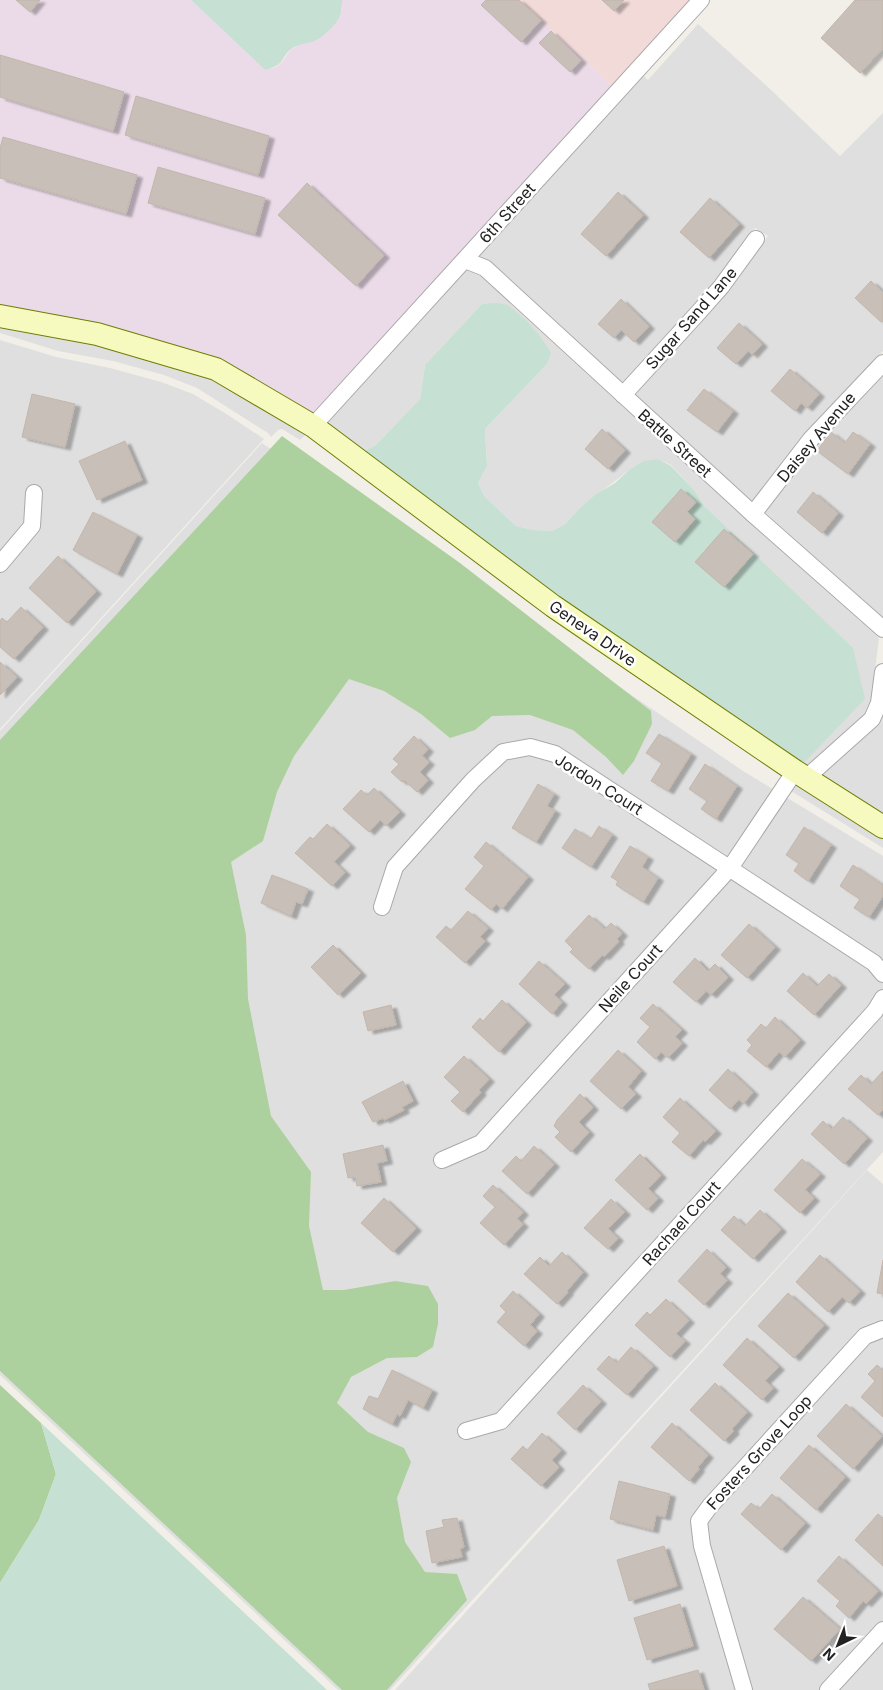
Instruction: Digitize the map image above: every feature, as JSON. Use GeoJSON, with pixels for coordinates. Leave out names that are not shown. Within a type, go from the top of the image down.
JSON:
{"type":"FeatureCollection","features":[{"type":"Feature","properties":{"kind":"main road","name":"Geneva Drive"},"geometry":{"type":"LineString","coordinates":[[0,316],[97,334],[216,369],[313,426],[553,606],[801,775],[883,827]]}},
{"type":"Feature","properties":{"kind":"street","name":"6th Street"},"geometry":{"type":"LineString","coordinates":[[313,426],[701,0]]}},
{"type":"Feature","properties":{"kind":"street","name":"Sugar Sand Lane"},"geometry":{"type":"LineString","coordinates":[[622,394],[721,287],[756,239]]}},
{"type":"Feature","properties":{"kind":"street","name":"Battle Street"},"geometry":{"type":"LineString","coordinates":[[465,260],[485,268],[753,514],[883,629]]}},
{"type":"Feature","properties":{"kind":"street","name":"Daisey Avenue"},"geometry":{"type":"LineString","coordinates":[[753,514],[811,439],[883,362]]}},
{"type":"Feature","properties":{"kind":"street"},"geometry":{"type":"LineString","coordinates":[[0,564],[32,526],[34,493]]}},
{"type":"Feature","properties":{"kind":"street","name":"Neile Court"},"geometry":{"type":"LineString","coordinates":[[442,1160],[481,1143],[730,868],[801,775],[872,719],[879,703],[883,672]]}},
{"type":"Feature","properties":{"kind":"street","name":"Jordon Court"},"geometry":{"type":"LineString","coordinates":[[382,907],[395,867],[473,780],[503,752],[530,747],[555,754],[730,868]]}},
{"type":"Feature","properties":{"kind":"street"},"geometry":{"type":"LineString","coordinates":[[730,868],[874,963],[883,974]]}},
{"type":"Feature","properties":{"kind":"street","name":"Rachael Court"},"geometry":{"type":"LineString","coordinates":[[466,1431],[501,1420],[875,1011],[883,998]]}},
{"type":"Feature","properties":{"kind":"street","name":"Fosters Grove Loop"},"geometry":{"type":"LineString","coordinates":[[744,1690],[702,1546],[699,1521],[710,1506],[865,1336],[883,1329]]}},
{"type":"Feature","properties":{"kind":"street"},"geometry":{"type":"LineString","coordinates":[[828,1690],[883,1630]]}},
{"type":"Feature","properties":{"kind":"shaded area"},"geometry":{"type":"Polygon","coordinates":[[[0,0],[191,0],[265,70],[276,67],[290,50],[303,43],[318,40],[342,10],[342,0],[519,0],[612,86],[312,415],[220,361],[0,308],[0,0]]]}},
{"type":"Feature","properties":{"kind":"shaded area"},"geometry":{"type":"Polygon","coordinates":[[[519,0],[690,0],[612,86],[519,0]]]}},
{"type":"Feature","properties":{"kind":"shaded area"},"geometry":{"type":"Polygon","coordinates":[[[698,24],[840,156],[883,113],[883,351],[805,434],[753,502],[634,393],[727,291],[768,236],[755,228],[714,282],[623,383],[491,262],[479,256],[643,75],[648,80],[698,24]]]}},
{"type":"Feature","properties":{"kind":"shaded area"},"geometry":{"type":"Polygon","coordinates":[[[466,270],[480,276],[742,516],[879,638],[871,702],[865,715],[806,768],[802,765],[704,506],[695,491],[671,465],[658,459],[629,470],[579,509],[565,524],[554,531],[533,530],[516,526],[485,497],[478,483],[487,465],[485,429],[547,364],[540,336],[528,322],[482,304],[425,365],[420,399],[376,445],[362,452],[325,424],[466,270]]]}},
{"type":"Feature","properties":{"kind":"shaded area"},"geometry":{"type":"Polygon","coordinates":[[[0,325],[94,342],[212,377],[307,433],[300,440],[282,429],[278,430],[271,437],[268,433],[197,388],[164,375],[113,361],[58,351],[0,333],[0,325]]]}},
{"type":"Feature","properties":{"kind":"shaded area"},"geometry":{"type":"Polygon","coordinates":[[[0,340],[56,357],[110,368],[161,382],[193,394],[264,439],[0,729],[0,340]]]}},
{"type":"Feature","properties":{"kind":"shaded area"},"geometry":{"type":"Polygon","coordinates":[[[883,374],[883,618],[765,512],[817,444],[883,374]]]}},
{"type":"Feature","properties":{"kind":"shaded area"},"geometry":{"type":"Polygon","coordinates":[[[262,443],[743,771],[883,856],[883,1152],[390,1690],[338,1690],[0,1375],[0,731],[262,443]]]}},
{"type":"Feature","properties":{"kind":"shaded area"},"geometry":{"type":"Polygon","coordinates":[[[883,713],[883,817],[820,777],[865,737],[879,722],[883,713]]]}},
{"type":"Feature","properties":{"kind":"shaded area"},"geometry":{"type":"Polygon","coordinates":[[[796,782],[883,837],[883,848],[791,791],[796,782]]]}},
{"type":"Feature","properties":{"kind":"shaded area"},"geometry":{"type":"Polygon","coordinates":[[[867,1170],[883,1184],[883,1690],[395,1690],[867,1170]]]}},
{"type":"Feature","properties":{"kind":"green space"},"geometry":{"type":"Polygon","coordinates":[[[191,0],[342,0],[341,11],[334,26],[318,39],[291,49],[277,66],[265,70],[191,0]]]}},
{"type":"Feature","properties":{"kind":"green space"},"geometry":{"type":"Polygon","coordinates":[[[497,303],[508,305],[528,322],[551,353],[547,364],[485,429],[487,466],[478,483],[485,497],[516,526],[533,530],[553,531],[565,524],[595,495],[615,483],[629,470],[644,461],[658,459],[671,466],[695,491],[704,506],[853,648],[865,699],[802,765],[558,599],[362,452],[376,445],[420,399],[425,365],[482,304],[497,303]]]}},
{"type":"Feature","properties":{"kind":"green space"},"geometry":{"type":"Polygon","coordinates":[[[282,436],[460,563],[651,711],[652,724],[634,761],[623,775],[606,757],[573,730],[530,715],[492,716],[475,730],[450,738],[421,714],[384,691],[349,679],[294,756],[277,792],[263,841],[231,862],[246,935],[248,999],[271,1116],[311,1172],[309,1226],[323,1290],[344,1290],[395,1281],[428,1286],[438,1304],[438,1324],[433,1347],[417,1357],[387,1358],[351,1377],[337,1403],[368,1432],[404,1448],[411,1462],[397,1498],[405,1542],[425,1572],[457,1574],[467,1600],[387,1690],[342,1690],[0,1371],[0,740],[282,436]]]}},
{"type":"Feature","properties":{"kind":"green space"},"geometry":{"type":"Polygon","coordinates":[[[0,1385],[41,1423],[56,1474],[39,1520],[0,1583],[0,1385]]]}},
{"type":"Feature","properties":{"kind":"green space"},"geometry":{"type":"Polygon","coordinates":[[[41,1423],[327,1690],[0,1690],[0,1583],[39,1520],[56,1474],[41,1423]]]}},
{"type":"Feature","properties":{"kind":"building"},"geometry":{"type":"Polygon","coordinates":[[[16,0],[40,0],[30,12],[16,0]]]}},
{"type":"Feature","properties":{"kind":"building"},"geometry":{"type":"Polygon","coordinates":[[[486,0],[519,0],[541,20],[521,42],[481,5],[486,0]]]}},
{"type":"Feature","properties":{"kind":"building"},"geometry":{"type":"Polygon","coordinates":[[[602,0],[624,0],[614,11],[602,0]]]}},
{"type":"Feature","properties":{"kind":"building"},"geometry":{"type":"Polygon","coordinates":[[[855,0],[883,0],[883,48],[860,73],[821,38],[855,0]]]}},
{"type":"Feature","properties":{"kind":"building"},"geometry":{"type":"Polygon","coordinates":[[[551,31],[581,60],[570,72],[539,43],[551,31]]]}},
{"type":"Feature","properties":{"kind":"building"},"geometry":{"type":"Polygon","coordinates":[[[0,55],[124,92],[113,131],[0,97],[0,55]]]}},
{"type":"Feature","properties":{"kind":"building"},"geometry":{"type":"Polygon","coordinates":[[[136,96],[269,136],[258,175],[125,135],[136,96]]]}},
{"type":"Feature","properties":{"kind":"building"},"geometry":{"type":"Polygon","coordinates":[[[3,137],[137,175],[126,214],[0,178],[0,148],[3,137]]]}},
{"type":"Feature","properties":{"kind":"building"},"geometry":{"type":"Polygon","coordinates":[[[158,167],[265,198],[255,234],[148,203],[158,167]]]}},
{"type":"Feature","properties":{"kind":"building"},"geometry":{"type":"Polygon","coordinates":[[[307,183],[384,255],[356,286],[278,215],[307,183]]]}},
{"type":"Feature","properties":{"kind":"building"},"geometry":{"type":"Polygon","coordinates":[[[618,192],[643,215],[606,256],[581,234],[618,192]]]}},
{"type":"Feature","properties":{"kind":"building"},"geometry":{"type":"Polygon","coordinates":[[[710,198],[739,224],[709,258],[680,232],[710,198]]]}},
{"type":"Feature","properties":{"kind":"building"},"geometry":{"type":"Polygon","coordinates":[[[871,281],[883,292],[883,321],[881,322],[855,298],[871,281]]]}},
{"type":"Feature","properties":{"kind":"building"},"geometry":{"type":"Polygon","coordinates":[[[621,299],[649,326],[634,342],[621,330],[614,338],[598,324],[621,299]]]}},
{"type":"Feature","properties":{"kind":"building"},"geometry":{"type":"Polygon","coordinates":[[[739,323],[762,344],[752,355],[748,351],[736,364],[717,348],[739,323]]]}},
{"type":"Feature","properties":{"kind":"building"},"geometry":{"type":"Polygon","coordinates":[[[790,369],[819,394],[807,408],[801,403],[795,411],[771,391],[790,369]]]}},
{"type":"Feature","properties":{"kind":"building"},"geometry":{"type":"Polygon","coordinates":[[[704,389],[733,411],[717,432],[687,410],[704,389]]]}},
{"type":"Feature","properties":{"kind":"building"},"geometry":{"type":"Polygon","coordinates":[[[32,394],[75,404],[65,447],[22,437],[32,394]]]}},
{"type":"Feature","properties":{"kind":"building"},"geometry":{"type":"Polygon","coordinates":[[[602,429],[625,450],[608,469],[585,449],[602,429]]]}},
{"type":"Feature","properties":{"kind":"building"},"geometry":{"type":"Polygon","coordinates":[[[831,432],[845,443],[853,432],[870,444],[848,474],[817,451],[831,432]]]}},
{"type":"Feature","properties":{"kind":"building"},"geometry":{"type":"Polygon","coordinates":[[[125,441],[142,480],[97,500],[79,461],[125,441]]]}},
{"type":"Feature","properties":{"kind":"building"},"geometry":{"type":"Polygon","coordinates":[[[681,489],[696,502],[687,512],[695,519],[675,542],[652,522],[681,489]]]}},
{"type":"Feature","properties":{"kind":"building"},"geometry":{"type":"Polygon","coordinates":[[[813,492],[838,513],[822,533],[797,512],[813,492]]]}},
{"type":"Feature","properties":{"kind":"building"},"geometry":{"type":"Polygon","coordinates":[[[93,512],[137,535],[117,574],[73,550],[93,512]]]}},
{"type":"Feature","properties":{"kind":"building"},"geometry":{"type":"Polygon","coordinates":[[[724,529],[753,554],[724,587],[695,562],[724,529]]]}},
{"type":"Feature","properties":{"kind":"building"},"geometry":{"type":"Polygon","coordinates":[[[58,556],[96,591],[67,623],[29,588],[58,556]]]}},
{"type":"Feature","properties":{"kind":"building"},"geometry":{"type":"Polygon","coordinates":[[[21,607],[43,627],[14,659],[0,647],[0,621],[2,618],[7,622],[21,607]]]}},
{"type":"Feature","properties":{"kind":"building"},"geometry":{"type":"Polygon","coordinates":[[[0,662],[17,677],[0,695],[0,662]]]}},
{"type":"Feature","properties":{"kind":"building"},"geometry":{"type":"Polygon","coordinates":[[[659,734],[691,754],[668,791],[651,781],[662,763],[646,753],[659,734]]]}},
{"type":"Feature","properties":{"kind":"building"},"geometry":{"type":"Polygon","coordinates":[[[414,736],[428,749],[422,756],[429,762],[420,772],[428,780],[417,792],[404,780],[402,782],[391,772],[399,764],[393,759],[414,736]]]}},
{"type":"Feature","properties":{"kind":"building"},"geometry":{"type":"Polygon","coordinates":[[[705,764],[737,786],[716,819],[701,809],[707,801],[689,789],[705,764]]]}},
{"type":"Feature","properties":{"kind":"building"},"geometry":{"type":"Polygon","coordinates":[[[538,784],[554,794],[547,806],[555,811],[536,842],[512,828],[538,784]]]}},
{"type":"Feature","properties":{"kind":"building"},"geometry":{"type":"Polygon","coordinates":[[[374,788],[400,812],[386,826],[380,820],[369,832],[343,809],[361,790],[367,795],[374,788]]]}},
{"type":"Feature","properties":{"kind":"building"},"geometry":{"type":"Polygon","coordinates":[[[327,824],[350,845],[334,862],[345,872],[332,886],[295,853],[310,837],[313,839],[327,824]]]}},
{"type":"Feature","properties":{"kind":"building"},"geometry":{"type":"Polygon","coordinates":[[[599,826],[612,835],[591,867],[562,848],[575,829],[591,839],[599,826]]]}},
{"type":"Feature","properties":{"kind":"building"},"geometry":{"type":"Polygon","coordinates":[[[804,827],[831,845],[808,881],[794,871],[799,863],[786,855],[804,827]]]}},
{"type":"Feature","properties":{"kind":"building"},"geometry":{"type":"Polygon","coordinates":[[[486,842],[528,877],[502,909],[496,904],[491,910],[465,889],[484,866],[474,857],[486,842]]]}},
{"type":"Feature","properties":{"kind":"building"},"geometry":{"type":"Polygon","coordinates":[[[630,846],[648,857],[642,867],[658,878],[643,902],[616,885],[618,881],[611,877],[630,846]]]}},
{"type":"Feature","properties":{"kind":"building"},"geometry":{"type":"Polygon","coordinates":[[[853,865],[883,885],[883,896],[869,917],[854,908],[860,899],[840,886],[853,865]]]}},
{"type":"Feature","properties":{"kind":"building"},"geometry":{"type":"Polygon","coordinates":[[[272,875],[308,889],[302,904],[296,902],[291,916],[261,903],[272,875]]]}},
{"type":"Feature","properties":{"kind":"building"},"geometry":{"type":"Polygon","coordinates":[[[468,911],[488,928],[480,937],[485,941],[465,963],[436,937],[446,926],[451,930],[468,911]]]}},
{"type":"Feature","properties":{"kind":"building"},"geometry":{"type":"Polygon","coordinates":[[[589,915],[605,929],[611,923],[622,933],[617,939],[619,941],[589,969],[570,952],[573,949],[565,941],[589,915]]]}},
{"type":"Feature","properties":{"kind":"building"},"geometry":{"type":"Polygon","coordinates":[[[749,924],[775,947],[747,978],[721,955],[749,924]]]}},
{"type":"Feature","properties":{"kind":"building"},"geometry":{"type":"Polygon","coordinates":[[[333,945],[361,973],[338,995],[311,967],[333,945]]]}},
{"type":"Feature","properties":{"kind":"building"},"geometry":{"type":"Polygon","coordinates":[[[695,958],[708,971],[715,964],[728,977],[711,995],[706,991],[696,1002],[673,982],[695,958]]]}},
{"type":"Feature","properties":{"kind":"building"},"geometry":{"type":"Polygon","coordinates":[[[539,961],[565,984],[554,995],[562,1002],[552,1014],[519,984],[539,961]]]}},
{"type":"Feature","properties":{"kind":"building"},"geometry":{"type":"Polygon","coordinates":[[[803,973],[817,986],[829,974],[841,985],[814,1015],[787,991],[803,973]]]}},
{"type":"Feature","properties":{"kind":"building"},"geometry":{"type":"Polygon","coordinates":[[[502,1000],[526,1022],[499,1052],[472,1027],[480,1018],[483,1021],[502,1000]]]}},
{"type":"Feature","properties":{"kind":"building"},"geometry":{"type":"Polygon","coordinates":[[[653,1004],[682,1030],[675,1037],[682,1043],[668,1058],[661,1052],[655,1059],[637,1042],[650,1027],[640,1018],[653,1004]]]}},
{"type":"Feature","properties":{"kind":"building"},"geometry":{"type":"Polygon","coordinates":[[[391,1005],[396,1025],[368,1031],[363,1012],[391,1005]]]}},
{"type":"Feature","properties":{"kind":"building"},"geometry":{"type":"Polygon","coordinates":[[[775,1017],[800,1040],[785,1057],[779,1052],[766,1067],[747,1051],[752,1045],[747,1040],[761,1024],[766,1028],[775,1017]]]}},
{"type":"Feature","properties":{"kind":"building"},"geometry":{"type":"Polygon","coordinates":[[[618,1050],[641,1071],[628,1087],[636,1094],[621,1109],[590,1081],[618,1050]]]}},
{"type":"Feature","properties":{"kind":"building"},"geometry":{"type":"Polygon","coordinates":[[[464,1056],[489,1079],[479,1090],[481,1092],[463,1112],[451,1101],[460,1092],[444,1077],[464,1056]]]}},
{"type":"Feature","properties":{"kind":"building"},"geometry":{"type":"Polygon","coordinates":[[[728,1069],[753,1092],[743,1104],[739,1099],[730,1109],[709,1090],[728,1069]]]}},
{"type":"Feature","properties":{"kind":"building"},"geometry":{"type":"Polygon","coordinates":[[[883,1071],[883,1110],[878,1115],[848,1089],[861,1075],[871,1084],[883,1071]]]}},
{"type":"Feature","properties":{"kind":"building"},"geometry":{"type":"Polygon","coordinates":[[[403,1081],[413,1101],[402,1107],[404,1110],[384,1120],[383,1118],[373,1122],[362,1102],[403,1081]]]}},
{"type":"Feature","properties":{"kind":"building"},"geometry":{"type":"Polygon","coordinates":[[[580,1094],[593,1107],[579,1122],[589,1132],[571,1152],[555,1137],[560,1132],[554,1126],[580,1094]]]}},
{"type":"Feature","properties":{"kind":"building"},"geometry":{"type":"Polygon","coordinates":[[[680,1098],[716,1131],[705,1142],[703,1140],[689,1156],[672,1142],[680,1133],[663,1117],[680,1098]]]}},
{"type":"Feature","properties":{"kind":"building"},"geometry":{"type":"Polygon","coordinates":[[[843,1117],[867,1138],[844,1164],[811,1134],[823,1121],[832,1129],[843,1117]]]}},
{"type":"Feature","properties":{"kind":"building"},"geometry":{"type":"Polygon","coordinates":[[[383,1145],[387,1161],[377,1163],[381,1182],[357,1186],[355,1177],[348,1178],[343,1154],[383,1145]]]}},
{"type":"Feature","properties":{"kind":"building"},"geometry":{"type":"Polygon","coordinates":[[[534,1146],[554,1164],[527,1194],[502,1171],[516,1156],[521,1161],[534,1146]]]}},
{"type":"Feature","properties":{"kind":"building"},"geometry":{"type":"Polygon","coordinates":[[[640,1154],[661,1175],[648,1189],[658,1198],[647,1210],[615,1180],[640,1154]]]}},
{"type":"Feature","properties":{"kind":"building"},"geometry":{"type":"Polygon","coordinates":[[[802,1159],[820,1174],[805,1190],[814,1198],[800,1213],[774,1190],[802,1159]]]}},
{"type":"Feature","properties":{"kind":"building"},"geometry":{"type":"Polygon","coordinates":[[[493,1185],[523,1212],[517,1219],[523,1224],[504,1245],[480,1223],[495,1207],[483,1196],[493,1185]]]}},
{"type":"Feature","properties":{"kind":"building"},"geometry":{"type":"Polygon","coordinates":[[[384,1198],[416,1228],[393,1252],[361,1223],[384,1198]]]}},
{"type":"Feature","properties":{"kind":"building"},"geometry":{"type":"Polygon","coordinates":[[[611,1199],[625,1212],[608,1229],[618,1238],[608,1249],[584,1228],[611,1199]]]}},
{"type":"Feature","properties":{"kind":"building"},"geometry":{"type":"Polygon","coordinates":[[[760,1210],[781,1229],[753,1259],[721,1230],[734,1216],[745,1226],[760,1210]]]}},
{"type":"Feature","properties":{"kind":"building"},"geometry":{"type":"Polygon","coordinates":[[[707,1249],[726,1267],[720,1274],[727,1280],[704,1305],[678,1281],[707,1249]]]}},
{"type":"Feature","properties":{"kind":"building"},"geometry":{"type":"Polygon","coordinates":[[[562,1252],[583,1272],[557,1304],[524,1274],[540,1257],[549,1266],[562,1252]]]}},
{"type":"Feature","properties":{"kind":"building"},"geometry":{"type":"Polygon","coordinates":[[[820,1255],[860,1291],[849,1303],[842,1297],[828,1312],[796,1282],[820,1255]]]}},
{"type":"Feature","properties":{"kind":"building"},"geometry":{"type":"Polygon","coordinates":[[[883,1260],[883,1294],[877,1293],[883,1260]]]}},
{"type":"Feature","properties":{"kind":"building"},"geometry":{"type":"Polygon","coordinates":[[[513,1291],[539,1314],[530,1325],[537,1331],[524,1346],[497,1322],[506,1312],[500,1306],[513,1291]]]}},
{"type":"Feature","properties":{"kind":"building"},"geometry":{"type":"Polygon","coordinates":[[[788,1293],[824,1325],[794,1358],[758,1326],[788,1293]]]}},
{"type":"Feature","properties":{"kind":"building"},"geometry":{"type":"Polygon","coordinates":[[[666,1299],[689,1320],[676,1334],[685,1341],[670,1357],[635,1325],[647,1312],[650,1315],[666,1299]]]}},
{"type":"Feature","properties":{"kind":"building"},"geometry":{"type":"Polygon","coordinates":[[[747,1338],[779,1367],[765,1381],[773,1388],[762,1400],[723,1365],[747,1338]]]}},
{"type":"Feature","properties":{"kind":"building"},"geometry":{"type":"Polygon","coordinates":[[[631,1347],[653,1366],[627,1395],[597,1369],[609,1356],[617,1363],[631,1347]]]}},
{"type":"Feature","properties":{"kind":"building"},"geometry":{"type":"Polygon","coordinates":[[[877,1365],[883,1370],[883,1417],[861,1397],[875,1381],[868,1374],[877,1365]]]}},
{"type":"Feature","properties":{"kind":"building"},"geometry":{"type":"Polygon","coordinates":[[[392,1370],[432,1390],[423,1408],[408,1400],[400,1416],[397,1414],[392,1424],[363,1409],[369,1396],[378,1399],[392,1370]]]}},
{"type":"Feature","properties":{"kind":"building"},"geometry":{"type":"Polygon","coordinates":[[[715,1383],[747,1412],[732,1429],[734,1431],[724,1441],[690,1410],[715,1383]]]}},
{"type":"Feature","properties":{"kind":"building"},"geometry":{"type":"Polygon","coordinates":[[[583,1385],[601,1401],[575,1430],[557,1413],[583,1385]]]}},
{"type":"Feature","properties":{"kind":"building"},"geometry":{"type":"Polygon","coordinates":[[[846,1404],[882,1436],[853,1469],[817,1436],[846,1404]]]}},
{"type":"Feature","properties":{"kind":"building"},"geometry":{"type":"Polygon","coordinates":[[[672,1423],[708,1455],[689,1481],[651,1447],[672,1423]]]}},
{"type":"Feature","properties":{"kind":"building"},"geometry":{"type":"Polygon","coordinates":[[[542,1433],[561,1450],[552,1460],[559,1467],[541,1486],[511,1459],[523,1446],[527,1450],[542,1433]]]}},
{"type":"Feature","properties":{"kind":"building"},"geometry":{"type":"Polygon","coordinates":[[[809,1445],[845,1477],[816,1510],[780,1478],[809,1445]]]}},
{"type":"Feature","properties":{"kind":"building"},"geometry":{"type":"Polygon","coordinates":[[[619,1481],[670,1494],[665,1517],[656,1515],[653,1530],[610,1519],[619,1481]]]}},
{"type":"Feature","properties":{"kind":"building"},"geometry":{"type":"Polygon","coordinates":[[[772,1494],[805,1523],[781,1550],[741,1514],[751,1503],[759,1509],[772,1494]]]}},
{"type":"Feature","properties":{"kind":"building"},"geometry":{"type":"Polygon","coordinates":[[[878,1514],[883,1518],[883,1566],[855,1540],[878,1514]]]}},
{"type":"Feature","properties":{"kind":"building"},"geometry":{"type":"Polygon","coordinates":[[[457,1518],[464,1547],[460,1549],[462,1557],[432,1563],[426,1531],[444,1527],[442,1520],[457,1518]]]}},
{"type":"Feature","properties":{"kind":"building"},"geometry":{"type":"Polygon","coordinates":[[[664,1546],[677,1586],[629,1601],[617,1560],[664,1546]]]}},
{"type":"Feature","properties":{"kind":"building"},"geometry":{"type":"Polygon","coordinates":[[[839,1556],[878,1591],[866,1604],[863,1601],[849,1618],[836,1606],[840,1601],[817,1581],[839,1556]]]}},
{"type":"Feature","properties":{"kind":"building"},"geometry":{"type":"Polygon","coordinates":[[[803,1597],[840,1629],[811,1661],[774,1629],[803,1597]]]}},
{"type":"Feature","properties":{"kind":"building"},"geometry":{"type":"Polygon","coordinates":[[[680,1604],[693,1646],[647,1660],[634,1618],[680,1604]]]}},
{"type":"Feature","properties":{"kind":"building"},"geometry":{"type":"Polygon","coordinates":[[[698,1670],[704,1690],[650,1690],[648,1684],[698,1670]]]}}]}
